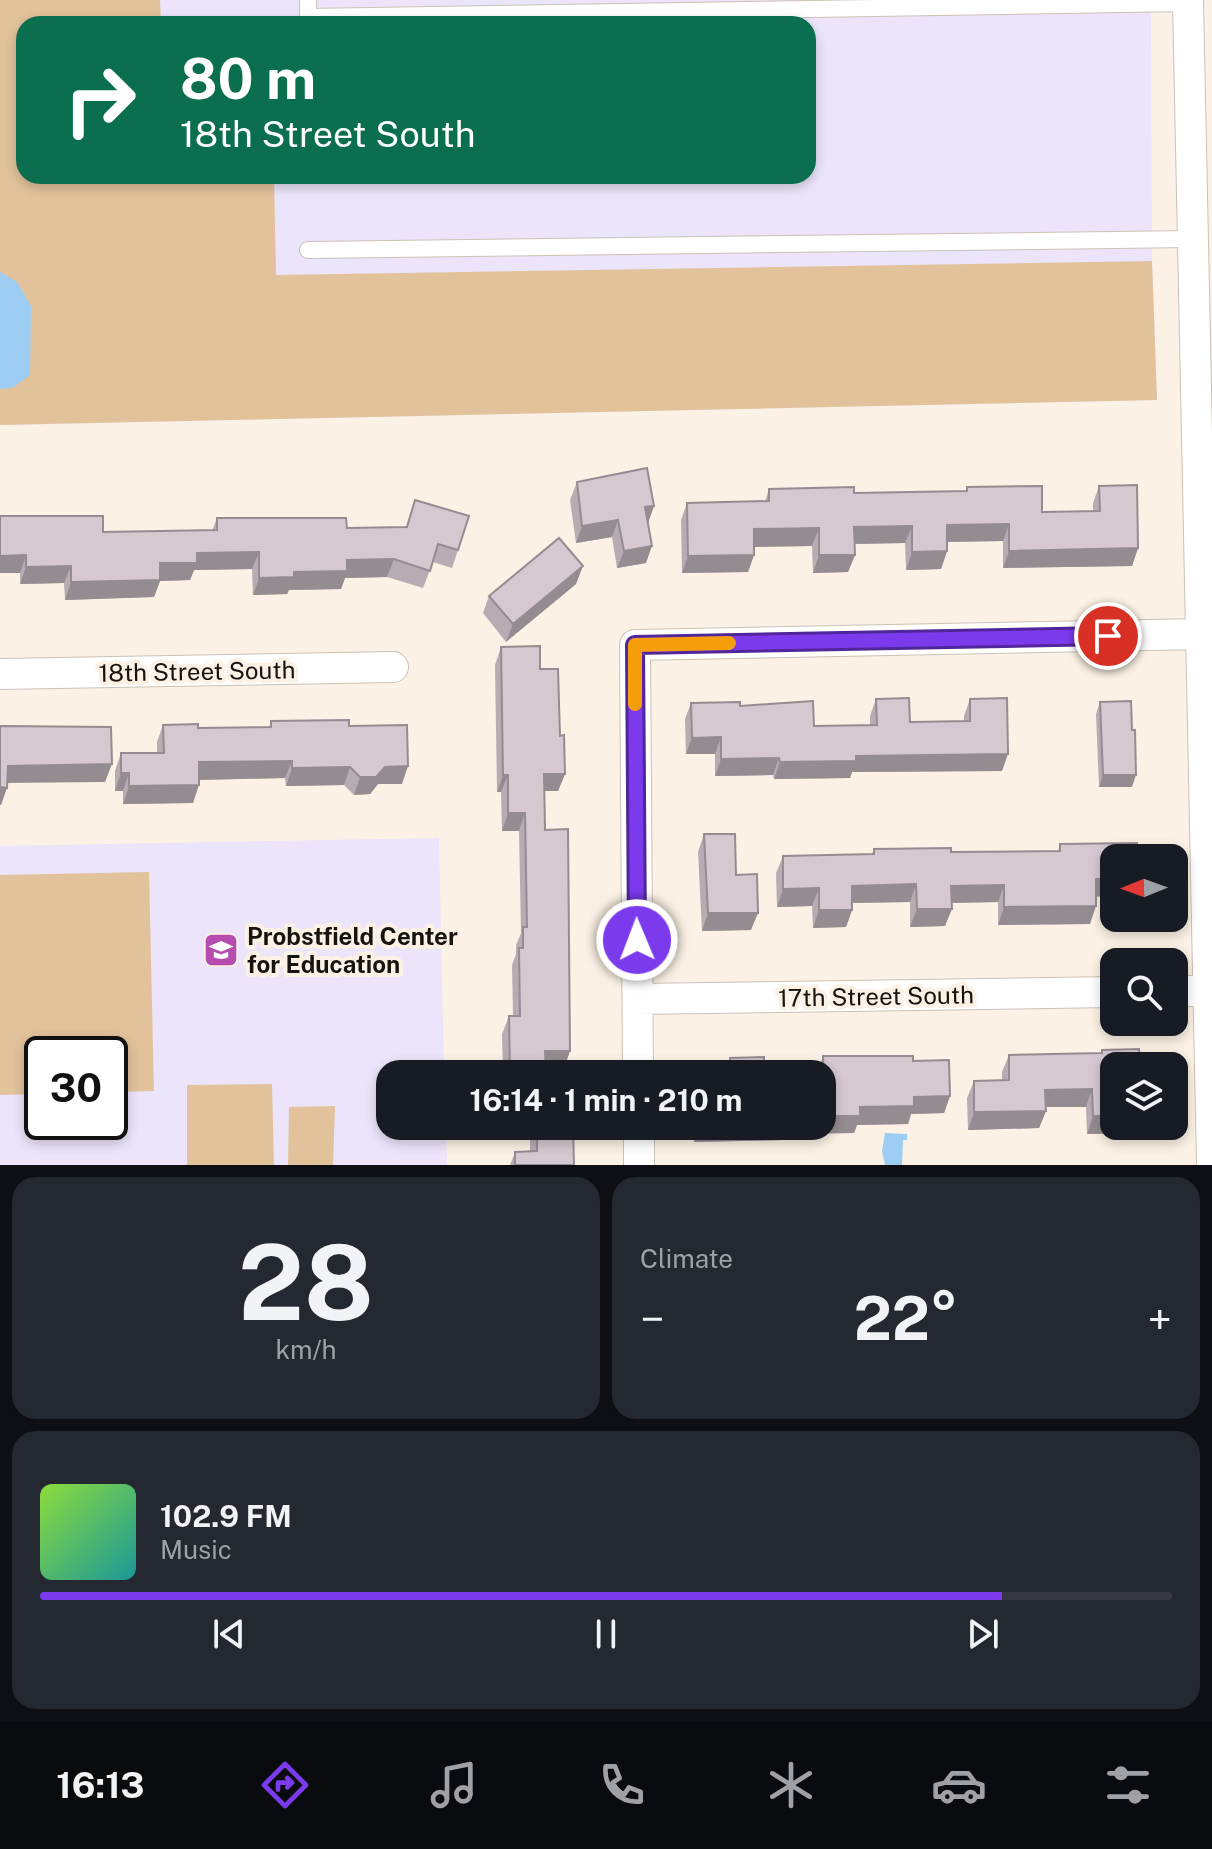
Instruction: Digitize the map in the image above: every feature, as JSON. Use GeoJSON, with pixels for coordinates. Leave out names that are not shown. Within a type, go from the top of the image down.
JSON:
{"type":"FeatureCollection","features":[{"type":"Feature","properties":{"kind":"street"},"geometry":{"type":"LineString","coordinates":[[1188,1],[1212,1165]]}},
{"type":"Feature","properties":{"kind":"street"},"geometry":{"type":"LineString","coordinates":[[638,1060],[635,645],[1202,634]]}},
{"type":"Feature","properties":{"kind":"street","name":"18th Street South"},"geometry":{"type":"LineString","coordinates":[[0,674],[393,667]]}},
{"type":"Feature","properties":{"kind":"street"},"geometry":{"type":"LineString","coordinates":[[1188,991],[1208,991]]}},
{"type":"Feature","properties":{"kind":"street","name":"17th Street South"},"geometry":{"type":"LineString","coordinates":[[638,999],[1100,992]]}},
{"type":"Feature","properties":{"kind":"street"},"geometry":{"type":"LineString","coordinates":[[639,1140],[639,1165]]}},
{"type":"Feature","properties":{"kind":"lane"},"geometry":{"type":"LineString","coordinates":[[363,16],[1188,1]]}},
{"type":"Feature","properties":{"kind":"lane"},"geometry":{"type":"LineString","coordinates":[[308,250],[1192,239]]}},
{"type":"Feature","properties":{"kind":"shaded area"},"geometry":{"type":"Polygon","coordinates":[[[0,0],[1151,0],[1152,261],[1157,400],[0,425],[0,0]]]}},
{"type":"Feature","properties":{"kind":"shaded area"},"geometry":{"type":"Polygon","coordinates":[[[0,0],[160,0],[161,16],[16,16],[16,184],[274,184],[276,275],[1152,261],[1157,400],[0,425],[0,0]]]}},
{"type":"Feature","properties":{"kind":"shaded area","name":"Probstfield Center for Education"},"geometry":{"type":"Polygon","coordinates":[[[439,838],[444,1060],[376,1060],[376,1140],[446,1140],[447,1165],[0,1165],[0,846],[439,838]]]}},
{"type":"Feature","properties":{"kind":"shaded area"},"geometry":{"type":"Polygon","coordinates":[[[149,872],[154,1091],[128,1092],[128,1036],[24,1036],[24,1094],[0,1095],[0,875],[149,872]]]}},
{"type":"Feature","properties":{"kind":"shaded area"},"geometry":{"type":"Polygon","coordinates":[[[272,1084],[274,1165],[187,1165],[187,1085],[272,1084]]]}},
{"type":"Feature","properties":{"kind":"shaded area"},"geometry":{"type":"Polygon","coordinates":[[[335,1106],[333,1165],[288,1165],[289,1107],[335,1106]]]}},
{"type":"Feature","properties":{"kind":"water"},"geometry":{"type":"Polygon","coordinates":[[[0,272],[17,282],[31,306],[30,375],[12,388],[0,389],[0,272]]]}},
{"type":"Feature","properties":{"kind":"water"},"geometry":{"type":"Polygon","coordinates":[[[885,1133],[907,1134],[907,1140],[903,1140],[902,1165],[885,1165],[882,1151],[885,1133]]]}},
{"type":"Feature","properties":{"kind":"building"},"geometry":{"type":"Polygon","coordinates":[[[647,468],[654,506],[645,507],[652,546],[624,551],[618,520],[582,526],[577,482],[647,468]]]}},
{"type":"Feature","properties":{"kind":"building"},"geometry":{"type":"Polygon","coordinates":[[[1137,485],[1138,548],[1009,551],[1009,524],[947,525],[947,551],[912,552],[912,526],[854,527],[855,555],[819,555],[819,528],[754,529],[754,555],[688,556],[687,503],[769,501],[769,489],[854,487],[854,493],[1042,486],[1042,512],[1100,511],[1099,486],[1137,485]]]}},
{"type":"Feature","properties":{"kind":"building"},"geometry":{"type":"Polygon","coordinates":[[[415,500],[469,516],[458,550],[438,544],[430,571],[394,559],[347,560],[347,571],[294,572],[294,577],[259,578],[259,552],[197,553],[197,563],[160,563],[160,580],[71,582],[71,566],[26,567],[26,555],[0,556],[0,516],[103,516],[103,532],[217,530],[217,518],[346,518],[347,528],[407,527],[415,500]]]}},
{"type":"Feature","properties":{"kind":"building"},"geometry":{"type":"Polygon","coordinates":[[[559,538],[583,566],[513,624],[489,596],[559,538]]]}},
{"type":"Feature","properties":{"kind":"building"},"geometry":{"type":"Polygon","coordinates":[[[540,646],[540,669],[558,669],[560,736],[564,735],[565,774],[544,774],[545,830],[568,829],[570,1051],[545,1051],[545,1060],[510,1060],[509,1016],[520,1016],[519,948],[523,948],[523,927],[527,927],[525,813],[508,813],[508,775],[503,775],[501,647],[540,646]]]}},
{"type":"Feature","properties":{"kind":"building"},"geometry":{"type":"Polygon","coordinates":[[[909,698],[910,722],[970,721],[970,699],[1007,698],[1008,754],[856,756],[856,761],[780,762],[779,758],[721,759],[721,737],[692,738],[691,703],[740,702],[740,706],[813,701],[814,726],[877,725],[876,699],[909,698]]]}},
{"type":"Feature","properties":{"kind":"building"},"geometry":{"type":"Polygon","coordinates":[[[1131,701],[1136,775],[1103,775],[1100,702],[1131,701]]]}},
{"type":"Feature","properties":{"kind":"building"},"geometry":{"type":"Polygon","coordinates":[[[349,720],[349,726],[407,725],[408,766],[385,767],[376,777],[360,777],[350,767],[292,768],[292,761],[199,762],[199,785],[129,786],[129,773],[121,773],[121,753],[164,753],[163,725],[271,727],[271,721],[349,720]]]}},
{"type":"Feature","properties":{"kind":"building"},"geometry":{"type":"Polygon","coordinates":[[[0,726],[111,727],[112,764],[8,766],[7,788],[0,787],[0,726]]]}},
{"type":"Feature","properties":{"kind":"building"},"geometry":{"type":"Polygon","coordinates":[[[704,834],[735,834],[736,875],[757,874],[758,913],[708,913],[704,834]]]}},
{"type":"Feature","properties":{"kind":"building"},"geometry":{"type":"Polygon","coordinates":[[[1137,843],[1137,844],[1100,844],[1096,906],[1004,907],[1004,885],[951,886],[952,909],[917,909],[916,884],[852,886],[852,910],[819,910],[819,888],[783,889],[783,856],[874,854],[874,849],[1060,851],[1060,844],[1137,843]]]}},
{"type":"Feature","properties":{"kind":"building"},"geometry":{"type":"Polygon","coordinates":[[[1139,1049],[1139,1052],[1102,1052],[1139,1049]]]}},
{"type":"Feature","properties":{"kind":"building"},"geometry":{"type":"Polygon","coordinates":[[[1100,1053],[1100,1116],[1093,1116],[1092,1089],[1045,1090],[1046,1111],[974,1112],[974,1081],[1009,1080],[1009,1055],[1100,1053]]]}},
{"type":"Feature","properties":{"kind":"building"},"geometry":{"type":"Polygon","coordinates":[[[823,1056],[913,1056],[913,1061],[949,1060],[950,1096],[914,1097],[914,1106],[860,1107],[860,1116],[836,1116],[836,1060],[823,1060],[823,1056]]]}},
{"type":"Feature","properties":{"kind":"building"},"geometry":{"type":"Polygon","coordinates":[[[764,1057],[764,1060],[730,1060],[764,1057]]]}},
{"type":"Feature","properties":{"kind":"building"},"geometry":{"type":"Polygon","coordinates":[[[537,1140],[573,1140],[574,1165],[515,1165],[515,1152],[537,1151],[537,1140]]]}},
{"type":"Feature","properties":{"kind":"slow traffic"},"geometry":{"type":"LineString","coordinates":[[635,704],[635,645],[729,643]]}},
{"type":"Feature","properties":{"kind":"place","name":"Probstfield Center for Education"},"geometry":{"type":"Point","coordinates":[221,950]}},
{"type":"Feature","properties":{"kind":"route"},"geometry":{"type":"LineString","coordinates":[[637,940],[635,645],[1108,636]]}}]}
